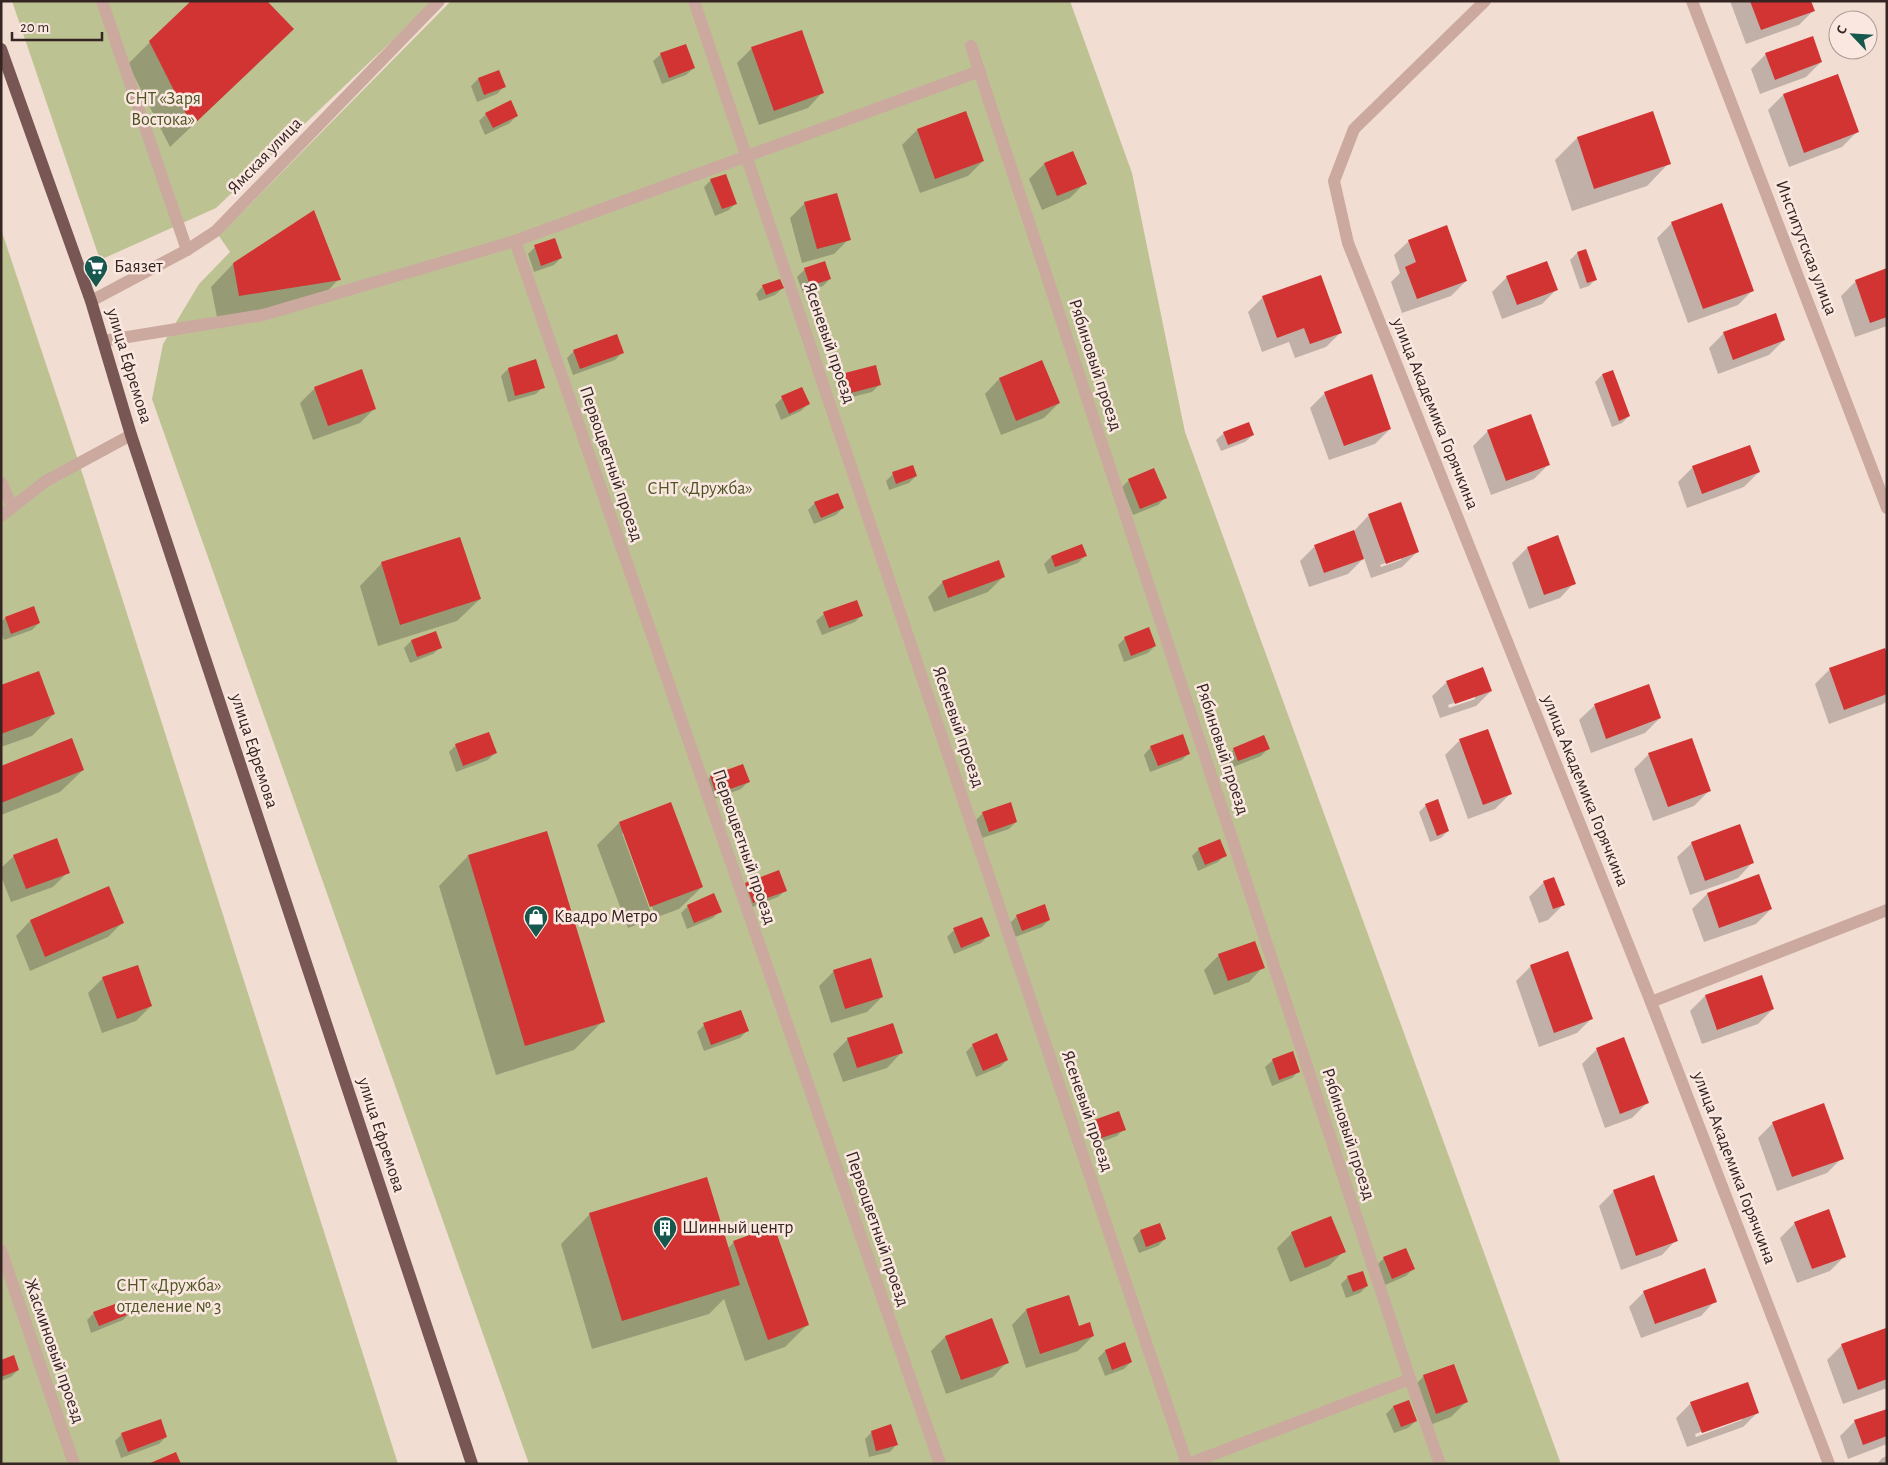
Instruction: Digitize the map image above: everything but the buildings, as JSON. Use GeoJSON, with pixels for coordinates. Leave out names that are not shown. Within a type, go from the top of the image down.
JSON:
{"type":"FeatureCollection","features":[{"type":"Feature","properties":{"kind":"main road","name":"улица Ефремова"},"geometry":{"type":"LineString","coordinates":[[1,50],[90,300],[131,435],[472,1464]]}},
{"type":"Feature","properties":{"kind":"street"},"geometry":{"type":"LineString","coordinates":[[102,1],[187,250]]}},
{"type":"Feature","properties":{"kind":"street","name":"Ямская улица"},"geometry":{"type":"LineString","coordinates":[[90,300],[187,250],[216,231],[440,1]]}},
{"type":"Feature","properties":{"kind":"street","name":"Ясеневый проезд"},"geometry":{"type":"LineString","coordinates":[[694,1],[1187,1464]]}},
{"type":"Feature","properties":{"kind":"street","name":"улица Академика Горячкина"},"geometry":{"type":"LineString","coordinates":[[1485,1],[1354,129],[1334,181],[1348,243],[1651,1002],[1829,1464]]}},
{"type":"Feature","properties":{"kind":"street","name":"Институтская улица"},"geometry":{"type":"LineString","coordinates":[[1692,1],[1887,508]]}},
{"type":"Feature","properties":{"kind":"street","name":"Рябиновый проезд"},"geometry":{"type":"LineString","coordinates":[[971,46],[1410,1379],[1440,1464]]}},
{"type":"Feature","properties":{"kind":"street"},"geometry":{"type":"LineString","coordinates":[[102,341],[263,315],[515,241],[980,71]]}},
{"type":"Feature","properties":{"kind":"street","name":"Первоцветный проезд"},"geometry":{"type":"LineString","coordinates":[[515,241],[940,1464]]}},
{"type":"Feature","properties":{"kind":"street"},"geometry":{"type":"LineString","coordinates":[[1,516],[46,480],[131,435]]}},
{"type":"Feature","properties":{"kind":"street"},"geometry":{"type":"LineString","coordinates":[[1,482],[12,506]]}},
{"type":"Feature","properties":{"kind":"street"},"geometry":{"type":"LineString","coordinates":[[1651,1002],[1887,910]]}},
{"type":"Feature","properties":{"kind":"street","name":"Жасминовый проезд"},"geometry":{"type":"LineString","coordinates":[[1,1250],[74,1464]]}},
{"type":"Feature","properties":{"kind":"street"},"geometry":{"type":"LineString","coordinates":[[1187,1464],[1410,1379]]}},
{"type":"Feature","properties":{"kind":"green space","name":"СНТ «Заря Востока»"},"geometry":{"type":"Polygon","coordinates":[[[12,1],[434,1],[216,208],[100,260],[12,1]]]}},
{"type":"Feature","properties":{"kind":"green space","name":"СНТ «Дружба»"},"geometry":{"type":"Polygon","coordinates":[[[451,1],[1070,1],[1132,173],[1185,432],[1561,1464],[529,1464],[152,399],[163,344],[199,284],[230,252],[219,236],[451,1]]]}},
{"type":"Feature","properties":{"kind":"green space","name":"СНТ «Дружба» отделение № 3"},"geometry":{"type":"Polygon","coordinates":[[[1,229],[79,463],[398,1464],[1,1464],[1,229]]]}},
{"type":"Feature","properties":{"kind":"place","name":"Баязет"},"geometry":{"type":"Point","coordinates":[96,288]}},
{"type":"Feature","properties":{"kind":"place","name":"Квадро Метро"},"geometry":{"type":"Point","coordinates":[536,938]}},
{"type":"Feature","properties":{"kind":"place","name":"Шинный центр"},"geometry":{"type":"Point","coordinates":[665,1249]}}]}
